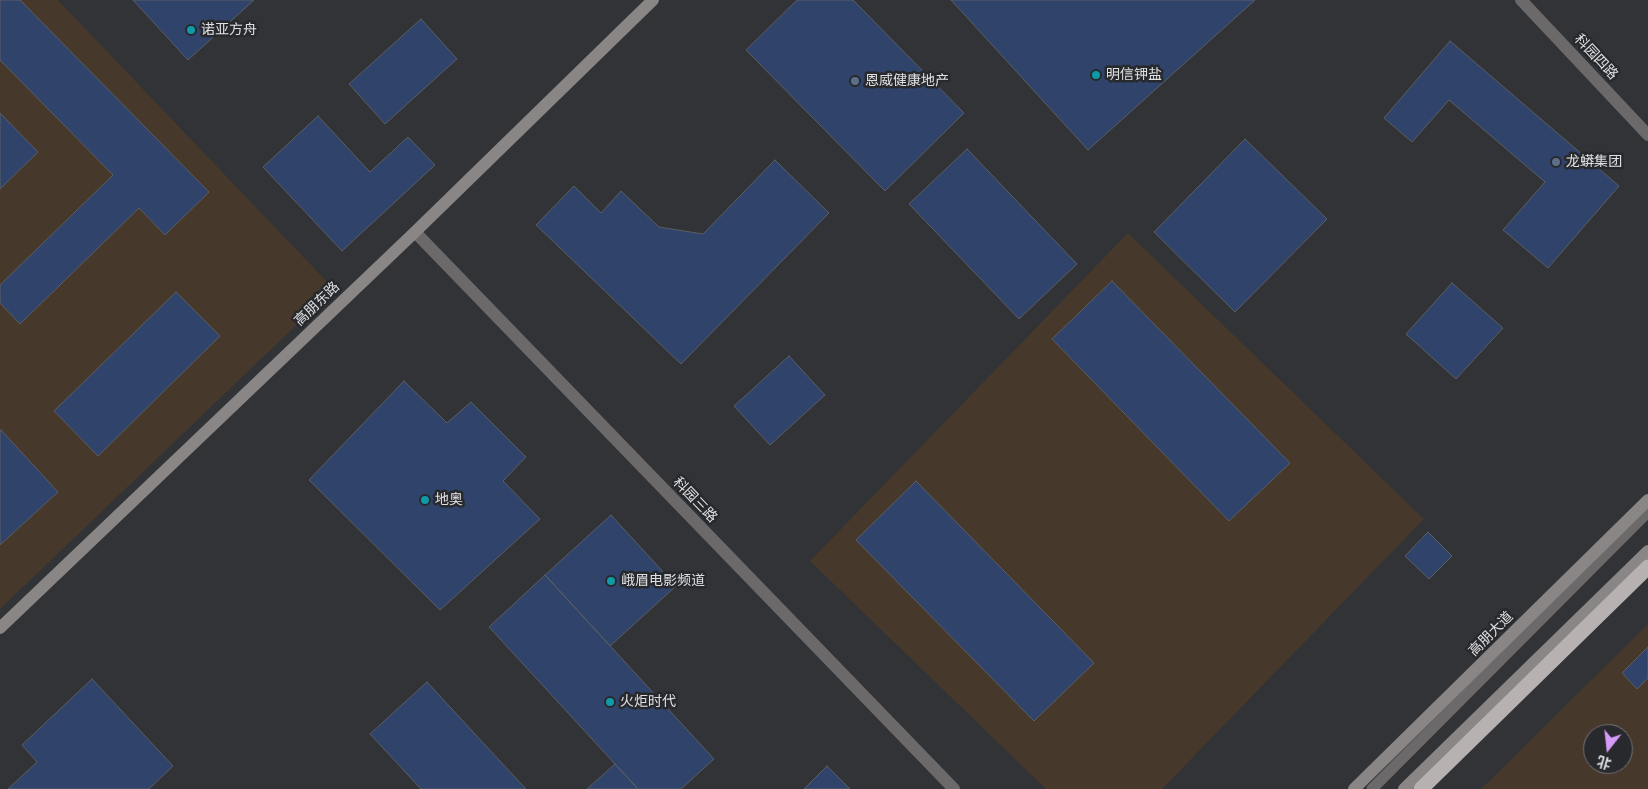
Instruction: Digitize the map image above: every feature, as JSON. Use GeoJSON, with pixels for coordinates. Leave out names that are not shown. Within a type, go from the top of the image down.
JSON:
{"type":"FeatureCollection","features":[{"type":"Feature","properties":{"kind":"highway"},"geometry":{"type":"LineString","coordinates":[[1420,789],[1648,567]]}},
{"type":"Feature","properties":{"kind":"street","name":"高朋东路"},"geometry":{"type":"LineString","coordinates":[[0,628],[415,232],[653,0]]}},
{"type":"Feature","properties":{"kind":"street","name":"科园四路"},"geometry":{"type":"LineString","coordinates":[[1521,0],[1648,135]]}},
{"type":"Feature","properties":{"kind":"street","name":"科园三路"},"geometry":{"type":"LineString","coordinates":[[415,232],[954,789]]}},
{"type":"Feature","properties":{"kind":"street","name":"高朋大道"},"geometry":{"type":"LineString","coordinates":[[1354,789],[1648,500]]}},
{"type":"Feature","properties":{"kind":"street"},"geometry":{"type":"LineString","coordinates":[[1404,789],[1648,551]]}},
{"type":"Feature","properties":{"kind":"lane"},"geometry":{"type":"LineString","coordinates":[[1372,789],[1648,512]]}},
{"type":"Feature","properties":{"kind":"shaded area"},"geometry":{"type":"Polygon","coordinates":[[[0,0],[58,0],[334,289],[0,609],[0,0]]]}},
{"type":"Feature","properties":{"kind":"shaded area"},"geometry":{"type":"Polygon","coordinates":[[[1128,233],[1424,519],[1162,789],[1046,789],[810,561],[1128,233]]]}},
{"type":"Feature","properties":{"kind":"shaded area"},"geometry":{"type":"Polygon","coordinates":[[[1648,624],[1648,789],[1481,789],[1648,624]]]}},
{"type":"Feature","properties":{"kind":"building"},"geometry":{"type":"Polygon","coordinates":[[[0,0],[20,0],[209,192],[165,235],[139,208],[20,324],[0,303],[0,285],[113,175],[0,60],[0,0]]]}},
{"type":"Feature","properties":{"kind":"building","name":"诺亚方舟"},"geometry":{"type":"Polygon","coordinates":[[[133,0],[254,0],[188,60],[133,0]]]}},
{"type":"Feature","properties":{"kind":"building","name":"恩威健康地产"},"geometry":{"type":"Polygon","coordinates":[[[797,0],[853,0],[964,113],[885,191],[746,50],[797,0]]]}},
{"type":"Feature","properties":{"kind":"building","name":"明信钾盐"},"geometry":{"type":"Polygon","coordinates":[[[951,0],[1255,0],[1088,150],[951,0]]]}},
{"type":"Feature","properties":{"kind":"building"},"geometry":{"type":"Polygon","coordinates":[[[421,19],[457,59],[385,124],[349,84],[421,19]]]}},
{"type":"Feature","properties":{"kind":"building","name":"龙蟒集团"},"geometry":{"type":"Polygon","coordinates":[[[1450,41],[1619,186],[1548,268],[1503,230],[1545,182],[1449,100],[1412,142],[1384,118],[1450,41]]]}},
{"type":"Feature","properties":{"kind":"building"},"geometry":{"type":"Polygon","coordinates":[[[0,113],[38,152],[0,189],[0,113]]]}},
{"type":"Feature","properties":{"kind":"building"},"geometry":{"type":"Polygon","coordinates":[[[318,116],[370,172],[408,137],[435,165],[342,251],[263,167],[318,116]]]}},
{"type":"Feature","properties":{"kind":"building"},"geometry":{"type":"Polygon","coordinates":[[[1245,139],[1327,219],[1235,312],[1154,232],[1245,139]]]}},
{"type":"Feature","properties":{"kind":"building"},"geometry":{"type":"Polygon","coordinates":[[[967,149],[1077,264],[1019,319],[909,204],[967,149]]]}},
{"type":"Feature","properties":{"kind":"building"},"geometry":{"type":"Polygon","coordinates":[[[775,160],[829,213],[681,364],[536,225],[574,186],[601,213],[621,191],[659,227],[703,234],[775,160]]]}},
{"type":"Feature","properties":{"kind":"building"},"geometry":{"type":"Polygon","coordinates":[[[1112,281],[1290,463],[1229,521],[1052,339],[1112,281]]]}},
{"type":"Feature","properties":{"kind":"building"},"geometry":{"type":"Polygon","coordinates":[[[1452,283],[1503,328],[1456,379],[1406,334],[1452,283]]]}},
{"type":"Feature","properties":{"kind":"building"},"geometry":{"type":"Polygon","coordinates":[[[176,292],[220,336],[98,456],[54,411],[176,292]]]}},
{"type":"Feature","properties":{"kind":"building"},"geometry":{"type":"Polygon","coordinates":[[[789,356],[825,395],[770,445],[734,406],[789,356]]]}},
{"type":"Feature","properties":{"kind":"building","name":"地奥"},"geometry":{"type":"Polygon","coordinates":[[[404,381],[447,423],[471,402],[526,457],[503,481],[540,519],[440,610],[309,480],[404,381]]]}},
{"type":"Feature","properties":{"kind":"building"},"geometry":{"type":"Polygon","coordinates":[[[0,431],[58,492],[0,545],[0,431]]]}},
{"type":"Feature","properties":{"kind":"building"},"geometry":{"type":"Polygon","coordinates":[[[916,481],[1094,663],[1034,721],[856,540],[916,481]]]}},
{"type":"Feature","properties":{"kind":"building","name":"峨眉电影频道"},"geometry":{"type":"Polygon","coordinates":[[[611,515],[676,586],[610,646],[545,575],[611,515]]]}},
{"type":"Feature","properties":{"kind":"building"},"geometry":{"type":"Polygon","coordinates":[[[1428,532],[1452,556],[1429,579],[1405,556],[1428,532]]]}},
{"type":"Feature","properties":{"kind":"building","name":"火炬时代"},"geometry":{"type":"Polygon","coordinates":[[[545,575],[714,759],[681,789],[638,789],[489,627],[545,575]]]}},
{"type":"Feature","properties":{"kind":"building"},"geometry":{"type":"Polygon","coordinates":[[[1648,647],[1648,678],[1637,689],[1622,673],[1648,647]]]}},
{"type":"Feature","properties":{"kind":"building"},"geometry":{"type":"Polygon","coordinates":[[[92,679],[173,766],[149,789],[8,789],[37,762],[22,745],[92,679]]]}},
{"type":"Feature","properties":{"kind":"building"},"geometry":{"type":"Polygon","coordinates":[[[427,682],[526,789],[421,789],[370,734],[427,682]]]}},
{"type":"Feature","properties":{"kind":"building"},"geometry":{"type":"Polygon","coordinates":[[[615,764],[638,789],[587,789],[615,764]]]}},
{"type":"Feature","properties":{"kind":"building"},"geometry":{"type":"Polygon","coordinates":[[[827,766],[850,789],[804,789],[827,766]]]}},
{"type":"Feature","properties":{"kind":"place","name":"诺亚方舟"},"geometry":{"type":"Point","coordinates":[191,30]}},
{"type":"Feature","properties":{"kind":"place","name":"明信钾盐"},"geometry":{"type":"Point","coordinates":[1096,75]}},
{"type":"Feature","properties":{"kind":"place","name":"恩威健康地产"},"geometry":{"type":"Point","coordinates":[855,81]}},
{"type":"Feature","properties":{"kind":"place","name":"龙蟒集团"},"geometry":{"type":"Point","coordinates":[1556,162]}},
{"type":"Feature","properties":{"kind":"place","name":"地奥"},"geometry":{"type":"Point","coordinates":[425,500]}},
{"type":"Feature","properties":{"kind":"place","name":"峨眉电影频道"},"geometry":{"type":"Point","coordinates":[611,581]}},
{"type":"Feature","properties":{"kind":"place","name":"火炬时代"},"geometry":{"type":"Point","coordinates":[610,702]}}]}
